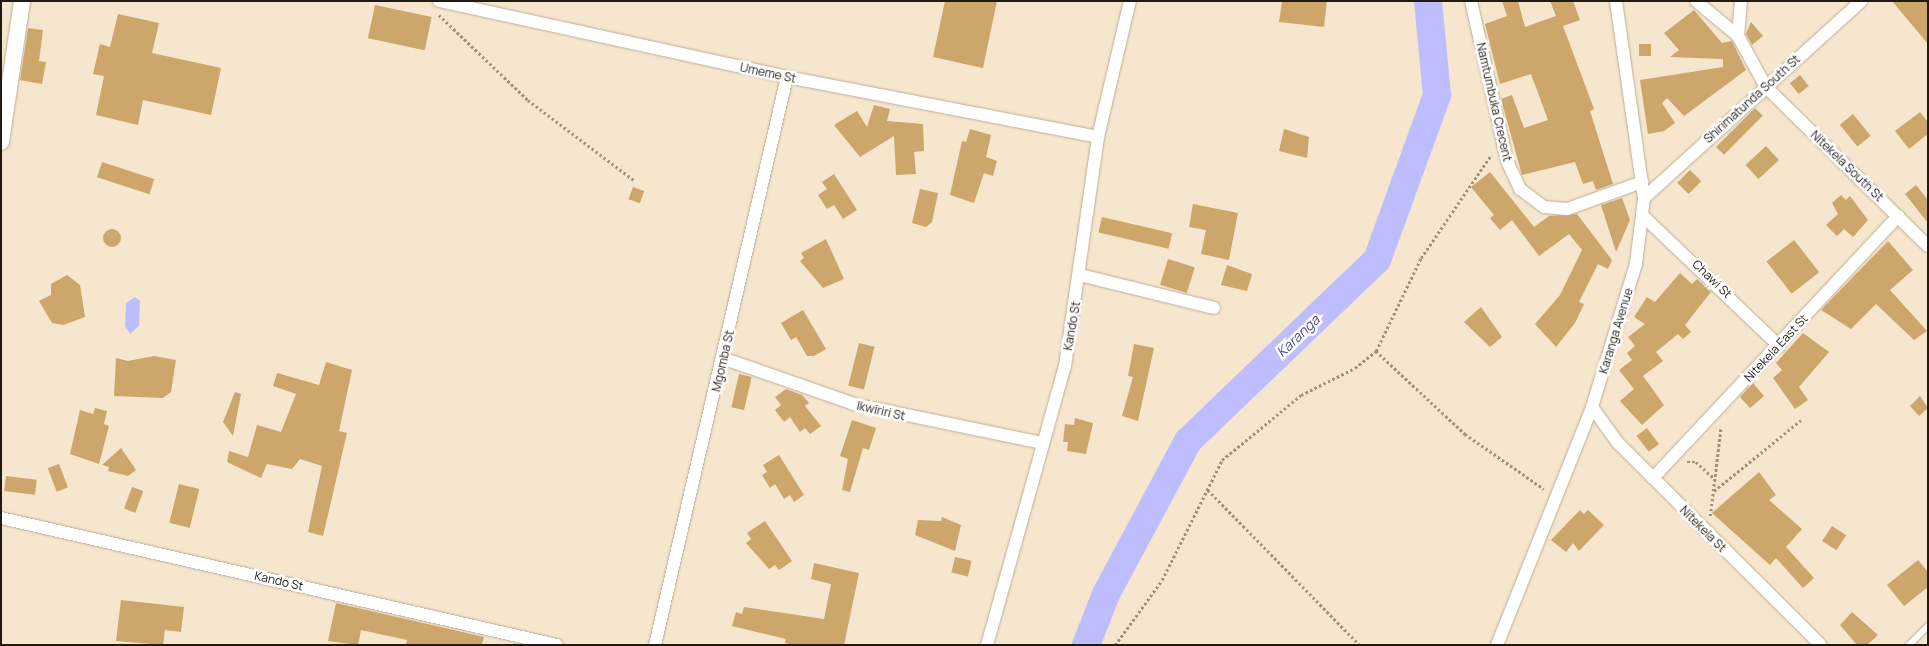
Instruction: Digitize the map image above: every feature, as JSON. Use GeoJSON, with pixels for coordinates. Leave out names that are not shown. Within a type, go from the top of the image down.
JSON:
{"type":"FeatureCollection","features":[{"type":"Feature","properties":{"kind":"street"},"geometry":{"type":"LineString","coordinates":[[1,142],[22,1]]}},
{"type":"Feature","properties":{"kind":"street","name":"Kando St"},"geometry":{"type":"LineString","coordinates":[[987,645],[1065,366],[1080,275],[1098,137],[1130,1]]}},
{"type":"Feature","properties":{"kind":"street","name":"Namtumbuka Crecent"},"geometry":{"type":"LineString","coordinates":[[1471,1],[1502,139],[1520,189],[1544,207],[1567,209],[1642,182]]}},
{"type":"Feature","properties":{"kind":"street","name":"Karanga Avenue"},"geometry":{"type":"LineString","coordinates":[[1497,645],[1554,495],[1592,407],[1636,264],[1644,198],[1616,1]]}},
{"type":"Feature","properties":{"kind":"street"},"geometry":{"type":"LineString","coordinates":[[1696,1],[1738,36]]}},
{"type":"Feature","properties":{"kind":"street"},"geometry":{"type":"LineString","coordinates":[[1738,36],[1741,1]]}},
{"type":"Feature","properties":{"kind":"street","name":"Shirimatunda South St"},"geometry":{"type":"LineString","coordinates":[[1644,198],[1861,1]]}},
{"type":"Feature","properties":{"kind":"street","name":"Umeme St"},"geometry":{"type":"LineString","coordinates":[[436,4],[787,77],[1098,137]]}},
{"type":"Feature","properties":{"kind":"street","name":"Nitekela South St"},"geometry":{"type":"LineString","coordinates":[[1738,36],[1766,86],[1928,246]]}},
{"type":"Feature","properties":{"kind":"street","name":"Mgomba St"},"geometry":{"type":"LineString","coordinates":[[655,645],[725,359],[787,77]]}},
{"type":"Feature","properties":{"kind":"street","name":"Chawi St"},"geometry":{"type":"LineString","coordinates":[[1642,215],[1779,346]]}},
{"type":"Feature","properties":{"kind":"street","name":"Nitekela East St"},"geometry":{"type":"LineString","coordinates":[[1653,478],[1779,346],[1898,216]]}},
{"type":"Feature","properties":{"kind":"street"},"geometry":{"type":"LineString","coordinates":[[1080,275],[1214,308]]}},
{"type":"Feature","properties":{"kind":"street","name":"Ikwiriri St"},"geometry":{"type":"LineString","coordinates":[[725,359],[854,404],[1043,443]]}},
{"type":"Feature","properties":{"kind":"street","name":"Nitekela St"},"geometry":{"type":"LineString","coordinates":[[1592,407],[1653,478],[1821,645]]}},
{"type":"Feature","properties":{"kind":"street","name":"Kando St"},"geometry":{"type":"LineString","coordinates":[[1,518],[557,645]]}},
{"type":"Feature","properties":{"kind":"lane"},"geometry":{"type":"LineString","coordinates":[[1909,645],[1928,626]]}},
{"type":"Feature","properties":{"kind":"path"},"geometry":{"type":"LineString","coordinates":[[436,4],[528,100],[635,180]]}},
{"type":"Feature","properties":{"kind":"path"},"geometry":{"type":"LineString","coordinates":[[1115,645],[1162,580],[1222,460],[1271,416],[1376,351],[1420,258],[1502,139]]}},
{"type":"Feature","properties":{"kind":"path"},"geometry":{"type":"LineString","coordinates":[[1376,351],[1465,434],[1511,471],[1554,495]]}},
{"type":"Feature","properties":{"kind":"path"},"geometry":{"type":"LineString","coordinates":[[1707,532],[1716,480],[1723,405]]}},
{"type":"Feature","properties":{"kind":"path"},"geometry":{"type":"LineString","coordinates":[[1714,491],[1800,420]]}},
{"type":"Feature","properties":{"kind":"path"},"geometry":{"type":"LineString","coordinates":[[1670,460],[1696,462],[1716,480]]}},
{"type":"Feature","properties":{"kind":"path"},"geometry":{"type":"LineString","coordinates":[[1208,490],[1360,645]]}},
{"type":"Feature","properties":{"kind":"water"},"geometry":{"type":"Polygon","coordinates":[[[135,297],[140,301],[139,326],[130,334],[125,326],[126,303],[135,297]]]}},
{"type":"Feature","properties":{"kind":"building"},"geometry":{"type":"Polygon","coordinates":[[[945,1],[997,1],[983,68],[933,57],[945,1]]]}},
{"type":"Feature","properties":{"kind":"building"},"geometry":{"type":"Polygon","coordinates":[[[1282,1],[1327,1],[1324,27],[1279,22],[1282,1]]]}},
{"type":"Feature","properties":{"kind":"building"},"geometry":{"type":"Polygon","coordinates":[[[1502,1],[1518,1],[1525,27],[1556,16],[1550,1],[1573,1],[1580,20],[1563,26],[1594,109],[1590,111],[1613,184],[1596,190],[1593,181],[1583,184],[1575,162],[1522,175],[1501,99],[1512,95],[1524,128],[1548,120],[1531,74],[1500,84],[1485,24],[1507,16],[1502,1]]]}},
{"type":"Feature","properties":{"kind":"building"},"geometry":{"type":"Polygon","coordinates":[[[1892,1],[1928,1],[1928,44],[1892,1]]]}},
{"type":"Feature","properties":{"kind":"building"},"geometry":{"type":"Polygon","coordinates":[[[375,5],[432,17],[425,50],[368,38],[375,5]]]}},
{"type":"Feature","properties":{"kind":"building"},"geometry":{"type":"Polygon","coordinates":[[[1694,10],[1722,43],[1732,41],[1746,70],[1684,116],[1667,98],[1662,103],[1675,123],[1664,131],[1648,134],[1640,80],[1723,67],[1723,59],[1670,57],[1679,50],[1664,33],[1694,10]]]}},
{"type":"Feature","properties":{"kind":"building"},"geometry":{"type":"Polygon","coordinates":[[[118,14],[159,23],[152,53],[221,68],[211,115],[143,100],[138,125],[96,115],[104,76],[93,74],[100,44],[110,47],[118,14]]]}},
{"type":"Feature","properties":{"kind":"building"},"geometry":{"type":"Polygon","coordinates":[[[1751,22],[1763,36],[1752,45],[1746,34],[1751,22]]]}},
{"type":"Feature","properties":{"kind":"building"},"geometry":{"type":"Polygon","coordinates":[[[28,28],[43,30],[39,61],[46,62],[42,84],[20,80],[28,28]]]}},
{"type":"Feature","properties":{"kind":"building"},"geometry":{"type":"Polygon","coordinates":[[[1639,44],[1651,44],[1651,56],[1639,56],[1639,44]]]}},
{"type":"Feature","properties":{"kind":"building"},"geometry":{"type":"Polygon","coordinates":[[[1800,75],[1809,86],[1799,94],[1790,83],[1800,75]]]}},
{"type":"Feature","properties":{"kind":"building"},"geometry":{"type":"Polygon","coordinates":[[[874,105],[890,109],[887,121],[923,124],[924,151],[914,152],[916,174],[896,175],[894,136],[860,157],[834,125],[857,111],[867,127],[874,105]]]}},
{"type":"Feature","properties":{"kind":"building"},"geometry":{"type":"Polygon","coordinates":[[[1755,108],[1763,116],[1724,155],[1716,147],[1755,108]]]}},
{"type":"Feature","properties":{"kind":"building"},"geometry":{"type":"Polygon","coordinates":[[[1920,112],[1928,122],[1928,134],[1909,149],[1895,131],[1920,112]]]}},
{"type":"Feature","properties":{"kind":"building"},"geometry":{"type":"Polygon","coordinates":[[[1853,114],[1871,136],[1857,146],[1840,125],[1853,114]]]}},
{"type":"Feature","properties":{"kind":"building"},"geometry":{"type":"Polygon","coordinates":[[[970,129],[991,135],[986,157],[997,161],[993,176],[984,173],[974,203],[950,195],[962,141],[966,142],[970,129]]]}},
{"type":"Feature","properties":{"kind":"building"},"geometry":{"type":"Polygon","coordinates":[[[1284,129],[1309,137],[1307,158],[1279,151],[1284,129]]]}},
{"type":"Feature","properties":{"kind":"building"},"geometry":{"type":"Polygon","coordinates":[[[1766,146],[1779,160],[1758,179],[1746,165],[1766,146]]]}},
{"type":"Feature","properties":{"kind":"building"},"geometry":{"type":"Polygon","coordinates":[[[102,162],[154,179],[149,194],[97,177],[102,162]]]}},
{"type":"Feature","properties":{"kind":"building"},"geometry":{"type":"Polygon","coordinates":[[[1690,170],[1701,181],[1689,194],[1677,183],[1690,170]]]}},
{"type":"Feature","properties":{"kind":"building"},"geometry":{"type":"Polygon","coordinates":[[[1490,172],[1534,227],[1549,216],[1577,214],[1612,260],[1608,269],[1598,264],[1579,302],[1584,304],[1575,323],[1556,347],[1535,324],[1560,295],[1582,250],[1569,234],[1539,256],[1512,220],[1500,230],[1490,218],[1494,215],[1471,187],[1490,172]]]}},
{"type":"Feature","properties":{"kind":"building"},"geometry":{"type":"Polygon","coordinates":[[[834,174],[857,210],[843,219],[834,205],[827,209],[818,195],[827,189],[822,182],[834,174]]]}},
{"type":"Feature","properties":{"kind":"building"},"geometry":{"type":"Polygon","coordinates":[[[1916,185],[1928,200],[1928,223],[1905,194],[1916,185]]]}},
{"type":"Feature","properties":{"kind":"building"},"geometry":{"type":"Polygon","coordinates":[[[633,187],[644,191],[640,203],[629,199],[633,187]]]}},
{"type":"Feature","properties":{"kind":"building"},"geometry":{"type":"Polygon","coordinates":[[[920,189],[938,193],[932,222],[926,227],[912,223],[920,189]]]}},
{"type":"Feature","properties":{"kind":"building"},"geometry":{"type":"Polygon","coordinates":[[[1841,195],[1846,200],[1850,196],[1868,220],[1853,237],[1844,229],[1837,236],[1826,225],[1838,214],[1832,203],[1841,195]]]}},
{"type":"Feature","properties":{"kind":"building"},"geometry":{"type":"Polygon","coordinates":[[[1622,198],[1630,220],[1616,252],[1601,205],[1622,198]]]}},
{"type":"Feature","properties":{"kind":"building"},"geometry":{"type":"Polygon","coordinates":[[[1193,204],[1238,213],[1229,260],[1201,254],[1206,230],[1189,227],[1193,204]]]}},
{"type":"Feature","properties":{"kind":"building"},"geometry":{"type":"Polygon","coordinates":[[[1102,217],[1172,233],[1169,249],[1098,233],[1102,217]]]}},
{"type":"Feature","properties":{"kind":"building"},"geometry":{"type":"Polygon","coordinates":[[[112,229],[118,232],[121,238],[118,244],[112,247],[106,244],[103,238],[106,232],[112,229]]]}},
{"type":"Feature","properties":{"kind":"building"},"geometry":{"type":"Polygon","coordinates":[[[826,239],[844,279],[823,288],[800,261],[804,258],[801,253],[826,239]]]}},
{"type":"Feature","properties":{"kind":"building"},"geometry":{"type":"Polygon","coordinates":[[[1794,240],[1819,272],[1792,294],[1766,262],[1794,240]]]}},
{"type":"Feature","properties":{"kind":"building"},"geometry":{"type":"Polygon","coordinates":[[[1888,241],[1913,270],[1890,290],[1927,331],[1914,340],[1876,304],[1851,329],[1821,310],[1888,241]]]}},
{"type":"Feature","properties":{"kind":"building"},"geometry":{"type":"Polygon","coordinates":[[[1168,259],[1195,267],[1187,293],[1160,285],[1168,259]]]}},
{"type":"Feature","properties":{"kind":"building"},"geometry":{"type":"Polygon","coordinates":[[[1227,265],[1252,274],[1247,291],[1221,285],[1227,265]]]}},
{"type":"Feature","properties":{"kind":"building"},"geometry":{"type":"Polygon","coordinates":[[[1680,273],[1692,284],[1697,279],[1711,292],[1685,325],[1691,332],[1683,339],[1678,334],[1656,352],[1663,361],[1643,376],[1664,405],[1642,425],[1620,401],[1634,389],[1619,370],[1632,360],[1627,353],[1635,346],[1628,337],[1645,324],[1634,317],[1647,297],[1655,302],[1680,273]]]}},
{"type":"Feature","properties":{"kind":"building"},"geometry":{"type":"Polygon","coordinates":[[[67,275],[80,285],[85,317],[63,325],[52,323],[39,301],[51,295],[51,284],[67,275]]]}},
{"type":"Feature","properties":{"kind":"building"},"geometry":{"type":"Polygon","coordinates":[[[1481,307],[1502,337],[1490,347],[1464,322],[1481,307]]]}},
{"type":"Feature","properties":{"kind":"building"},"geometry":{"type":"Polygon","coordinates":[[[803,310],[826,349],[814,356],[807,356],[796,337],[791,340],[781,323],[803,310]]]}},
{"type":"Feature","properties":{"kind":"building"},"geometry":{"type":"Polygon","coordinates":[[[1803,333],[1829,352],[1799,387],[1808,400],[1795,409],[1773,378],[1782,370],[1776,363],[1803,333]]]}},
{"type":"Feature","properties":{"kind":"building"},"geometry":{"type":"Polygon","coordinates":[[[859,343],[875,347],[864,390],[848,386],[859,343]]]}},
{"type":"Feature","properties":{"kind":"building"},"geometry":{"type":"Polygon","coordinates":[[[1134,344],[1154,348],[1138,421],[1122,416],[1133,377],[1128,376],[1134,344]]]}},
{"type":"Feature","properties":{"kind":"building"},"geometry":{"type":"Polygon","coordinates":[[[154,356],[176,360],[171,392],[163,398],[114,396],[116,358],[128,361],[154,356]]]}},
{"type":"Feature","properties":{"kind":"building"},"geometry":{"type":"Polygon","coordinates":[[[326,362],[352,370],[339,431],[347,433],[323,536],[308,532],[322,466],[300,459],[292,469],[267,464],[261,478],[227,462],[229,451],[248,457],[257,425],[281,432],[296,394],[273,386],[277,373],[319,385],[326,362]]]}},
{"type":"Feature","properties":{"kind":"building"},"geometry":{"type":"Polygon","coordinates":[[[739,374],[752,377],[744,410],[731,407],[739,374]]]}},
{"type":"Feature","properties":{"kind":"building"},"geometry":{"type":"Polygon","coordinates":[[[1753,383],[1764,396],[1750,408],[1740,397],[1753,383]]]}},
{"type":"Feature","properties":{"kind":"building"},"geometry":{"type":"Polygon","coordinates":[[[786,389],[802,395],[809,403],[805,406],[821,426],[810,434],[805,428],[800,432],[790,417],[784,422],[775,410],[781,405],[775,397],[786,389]]]}},
{"type":"Feature","properties":{"kind":"building"},"geometry":{"type":"Polygon","coordinates":[[[235,392],[241,394],[233,436],[223,422],[235,392]]]}},
{"type":"Feature","properties":{"kind":"building"},"geometry":{"type":"Polygon","coordinates":[[[1920,396],[1928,408],[1919,416],[1910,406],[1920,396]]]}},
{"type":"Feature","properties":{"kind":"building"},"geometry":{"type":"Polygon","coordinates":[[[95,408],[107,411],[104,424],[109,426],[99,464],[70,454],[80,410],[93,414],[95,408]]]}},
{"type":"Feature","properties":{"kind":"building"},"geometry":{"type":"Polygon","coordinates":[[[1075,418],[1093,423],[1086,454],[1067,451],[1068,442],[1063,442],[1065,424],[1074,425],[1075,418]]]}},
{"type":"Feature","properties":{"kind":"building"},"geometry":{"type":"Polygon","coordinates":[[[852,420],[876,428],[869,450],[863,448],[850,492],[842,490],[848,459],[840,456],[852,420]]]}},
{"type":"Feature","properties":{"kind":"building"},"geometry":{"type":"Polygon","coordinates":[[[1647,428],[1659,444],[1649,452],[1637,436],[1647,428]]]}},
{"type":"Feature","properties":{"kind":"building"},"geometry":{"type":"Polygon","coordinates":[[[121,448],[136,470],[128,476],[108,471],[109,467],[102,465],[121,448]]]}},
{"type":"Feature","properties":{"kind":"building"},"geometry":{"type":"Polygon","coordinates":[[[779,455],[804,495],[794,502],[790,495],[784,499],[775,484],[770,488],[762,475],[767,472],[763,465],[779,455]]]}},
{"type":"Feature","properties":{"kind":"building"},"geometry":{"type":"Polygon","coordinates":[[[59,464],[68,487],[57,492],[48,468],[59,464]]]}},
{"type":"Feature","properties":{"kind":"building"},"geometry":{"type":"Polygon","coordinates":[[[1759,472],[1776,495],[1769,500],[1802,529],[1786,547],[1814,578],[1803,588],[1776,558],[1770,565],[1712,513],[1759,472]]]}},
{"type":"Feature","properties":{"kind":"building"},"geometry":{"type":"Polygon","coordinates":[[[6,476],[37,480],[35,495],[4,491],[6,476]]]}},
{"type":"Feature","properties":{"kind":"building"},"geometry":{"type":"Polygon","coordinates":[[[179,484],[199,489],[190,528],[169,523],[179,484]]]}},
{"type":"Feature","properties":{"kind":"building"},"geometry":{"type":"Polygon","coordinates":[[[132,487],[143,491],[135,513],[124,509],[132,487]]]}},
{"type":"Feature","properties":{"kind":"building"},"geometry":{"type":"Polygon","coordinates":[[[1580,510],[1584,514],[1588,510],[1604,525],[1579,551],[1573,543],[1566,552],[1551,540],[1580,510]]]}},
{"type":"Feature","properties":{"kind":"building"},"geometry":{"type":"Polygon","coordinates":[[[942,517],[961,525],[955,551],[915,535],[918,520],[941,521],[942,517]]]}},
{"type":"Feature","properties":{"kind":"building"},"geometry":{"type":"Polygon","coordinates":[[[765,521],[792,561],[779,570],[775,565],[769,569],[746,543],[751,539],[747,533],[765,521]]]}},
{"type":"Feature","properties":{"kind":"building"},"geometry":{"type":"Polygon","coordinates":[[[1832,526],[1846,535],[1836,550],[1822,541],[1832,526]]]}},
{"type":"Feature","properties":{"kind":"building"},"geometry":{"type":"Polygon","coordinates":[[[955,557],[972,561],[968,576],[951,573],[955,557]]]}},
{"type":"Feature","properties":{"kind":"building"},"geometry":{"type":"Polygon","coordinates":[[[1918,560],[1928,572],[1928,587],[1904,606],[1887,585],[1918,560]]]}},
{"type":"Feature","properties":{"kind":"building"},"geometry":{"type":"Polygon","coordinates":[[[814,563],[859,573],[844,645],[794,645],[785,643],[786,639],[732,626],[736,612],[742,614],[744,607],[824,619],[831,584],[811,579],[814,563]]]}},
{"type":"Feature","properties":{"kind":"building"},"geometry":{"type":"Polygon","coordinates":[[[121,600],[184,607],[181,632],[165,630],[163,645],[116,641],[121,600]]]}},
{"type":"Feature","properties":{"kind":"building"},"geometry":{"type":"Polygon","coordinates":[[[336,603],[484,637],[482,644],[406,645],[407,640],[361,630],[358,645],[328,641],[336,603]]]}},
{"type":"Feature","properties":{"kind":"building"},"geometry":{"type":"Polygon","coordinates":[[[1852,612],[1878,635],[1867,645],[1857,645],[1840,625],[1852,612]]]}},
{"type":"Feature","properties":{"kind":"waterway","name":"Karanga"},"geometry":{"type":"LineString","coordinates":[[1086,645],[1106,594],[1188,441],[1377,260],[1437,95],[1428,1]]}}]}
